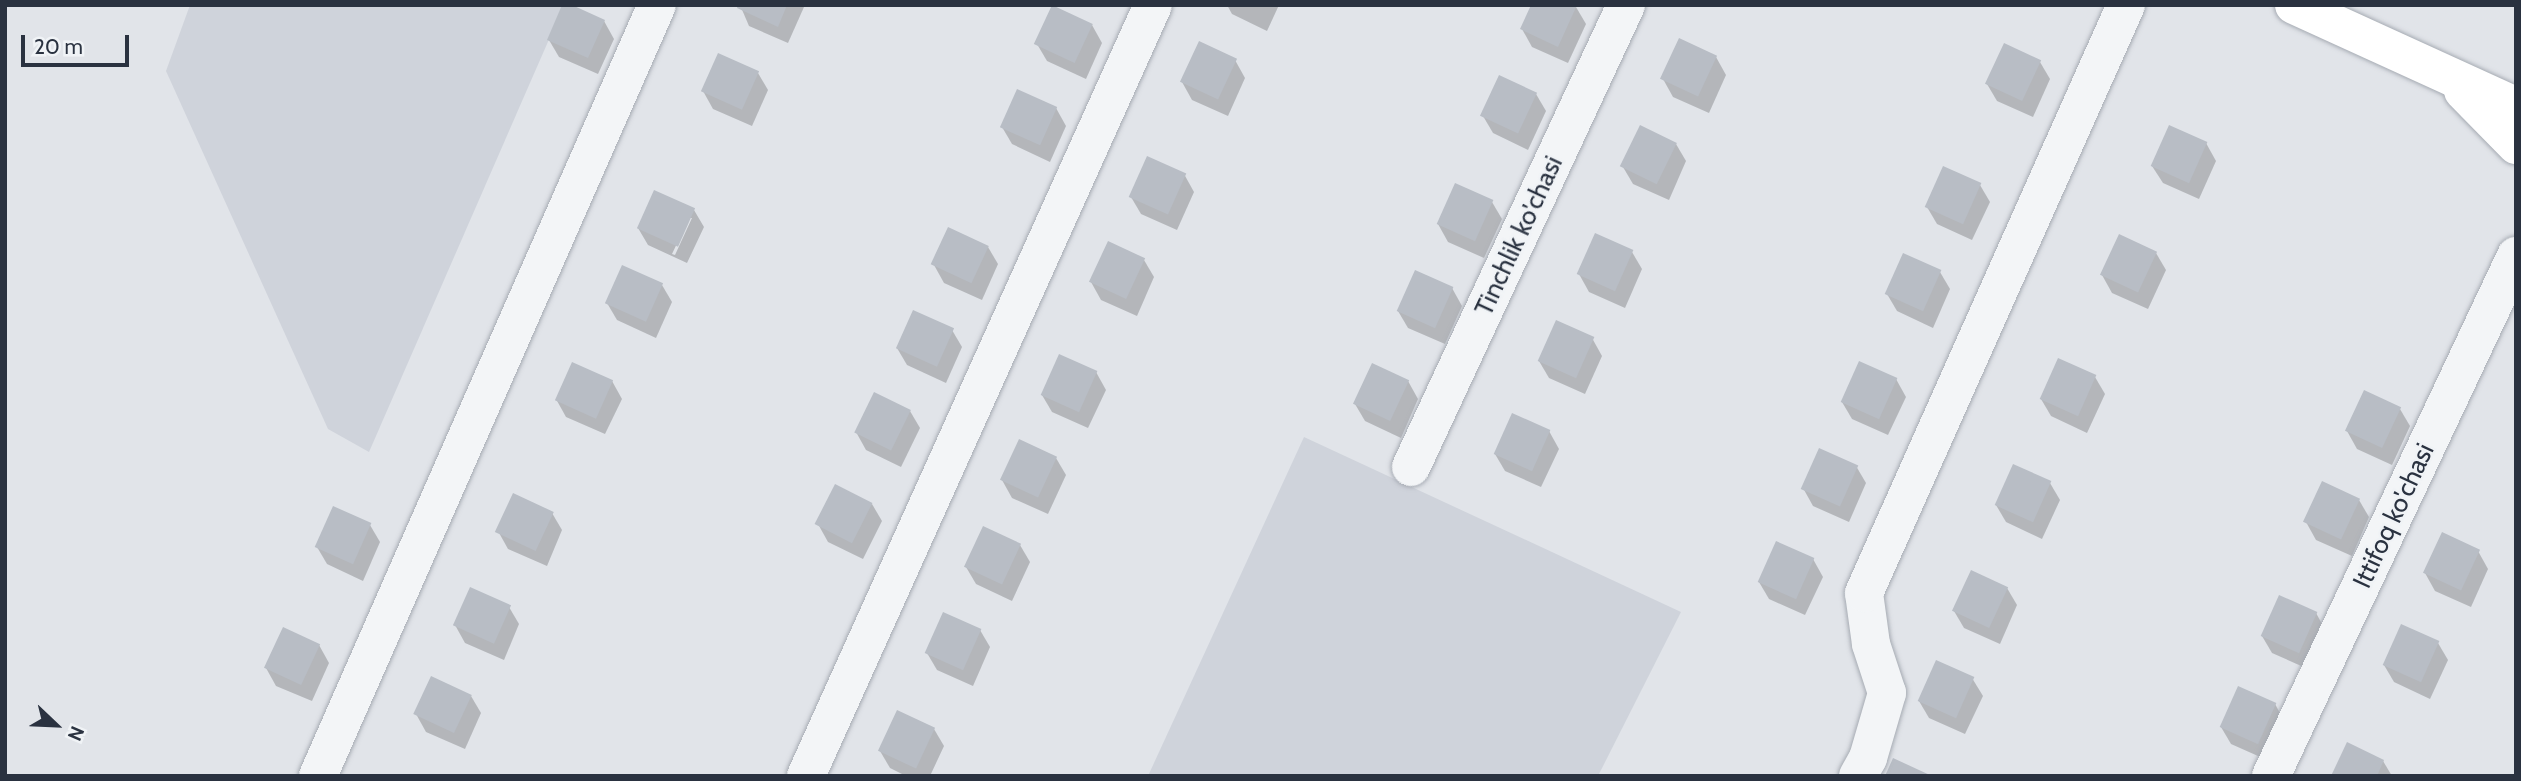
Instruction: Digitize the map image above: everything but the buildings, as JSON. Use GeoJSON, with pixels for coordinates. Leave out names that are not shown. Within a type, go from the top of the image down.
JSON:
{"type":"FeatureCollection","features":[{"type":"Feature","properties":{"kind":"main road"},"geometry":{"type":"LineString","coordinates":[[2294,5],[2516,106]]}},
{"type":"Feature","properties":{"kind":"main road"},"geometry":{"type":"LineString","coordinates":[[2447,75],[2516,145]]}},
{"type":"Feature","properties":{"kind":"street"},"geometry":{"type":"LineString","coordinates":[[317,776],[657,5]]}},
{"type":"Feature","properties":{"kind":"street"},"geometry":{"type":"LineString","coordinates":[[806,776],[1153,5]]}},
{"type":"Feature","properties":{"kind":"street","name":"Tinchlik ko'chasi"},"geometry":{"type":"LineString","coordinates":[[1411,467],[1626,5]]}},
{"type":"Feature","properties":{"kind":"street"},"geometry":{"type":"LineString","coordinates":[[1858,776],[1868,758],[1887,693],[1871,644],[1864,593],[2126,5]]}},
{"type":"Feature","properties":{"kind":"street","name":"Ittifoq ko'chasi"},"geometry":{"type":"LineString","coordinates":[[2271,776],[2516,256]]}},
{"type":"Feature","properties":{"kind":"shaded area"},"geometry":{"type":"Polygon","coordinates":[[[190,5],[564,5],[369,452],[328,429],[166,71],[190,5]]]}},
{"type":"Feature","properties":{"kind":"shaded area"},"geometry":{"type":"Polygon","coordinates":[[[1304,437],[1681,612],[1598,776],[1148,776],[1304,437]]]}}]}
